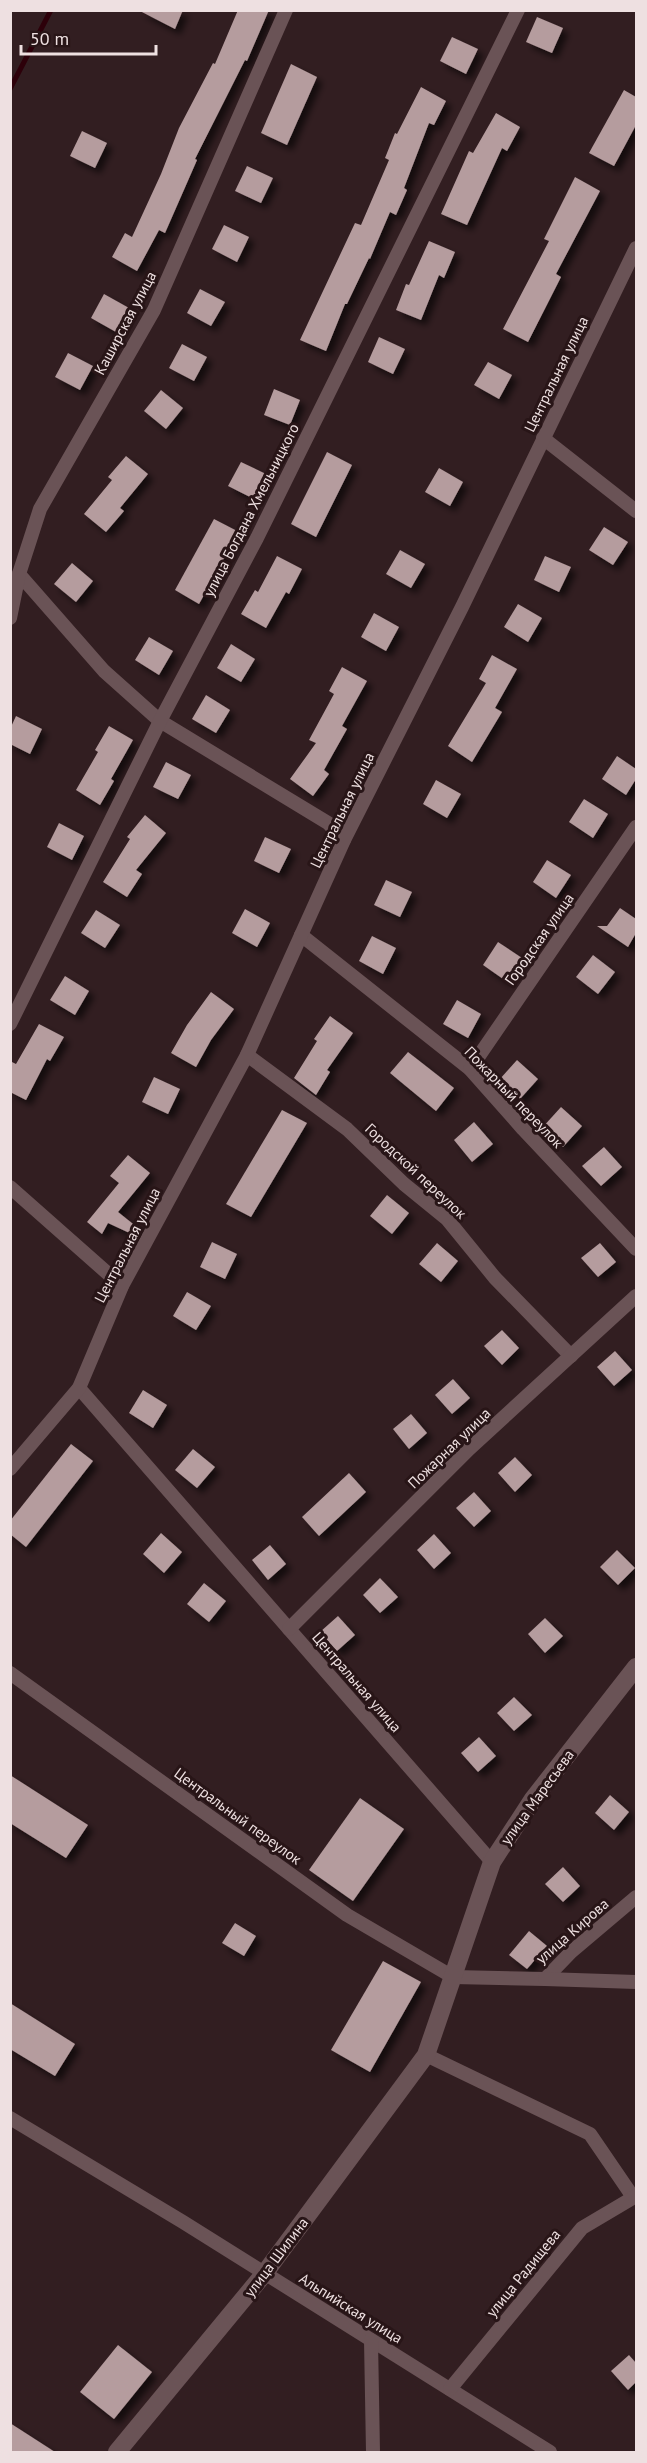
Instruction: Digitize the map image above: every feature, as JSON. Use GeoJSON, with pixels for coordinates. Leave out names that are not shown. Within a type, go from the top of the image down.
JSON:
{"type":"FeatureCollection","features":[{"type":"Feature","properties":{"kind":"street","name":"Каширская улица"},"geometry":{"type":"LineString","coordinates":[[10,618],[19,574],[40,509],[154,310],[286,10]]}},
{"type":"Feature","properties":{"kind":"street","name":"улица Богдана Хмельницкого"},"geometry":{"type":"LineString","coordinates":[[10,1024],[160,721],[257,538],[518,10]]}},
{"type":"Feature","properties":{"kind":"street","name":"Центральная улица"},"geometry":{"type":"LineString","coordinates":[[10,1469],[78,1388],[122,1286],[247,1055],[344,840],[636,248]]}},
{"type":"Feature","properties":{"kind":"street"},"geometry":{"type":"LineString","coordinates":[[543,438],[636,511]]}},
{"type":"Feature","properties":{"kind":"street"},"geometry":{"type":"LineString","coordinates":[[19,574],[104,671],[160,721],[328,823],[344,840]]}},
{"type":"Feature","properties":{"kind":"street","name":"Городская улица"},"geometry":{"type":"LineString","coordinates":[[470,1069],[636,827]]}},
{"type":"Feature","properties":{"kind":"street","name":"Пожарный переулок"},"geometry":{"type":"LineString","coordinates":[[301,935],[470,1069],[636,1249]]}},
{"type":"Feature","properties":{"kind":"street","name":"Городской переулок"},"geometry":{"type":"LineString","coordinates":[[247,1055],[347,1129],[404,1184],[447,1219],[495,1278],[570,1356]]}},
{"type":"Feature","properties":{"kind":"street"},"geometry":{"type":"LineString","coordinates":[[10,1187],[122,1286]]}},
{"type":"Feature","properties":{"kind":"street","name":"Пожарная улица"},"geometry":{"type":"LineString","coordinates":[[289,1629],[469,1449],[636,1296]]}},
{"type":"Feature","properties":{"kind":"street","name":"Центральная улица"},"geometry":{"type":"LineString","coordinates":[[78,1388],[492,1862]]}},
{"type":"Feature","properties":{"kind":"street","name":"улица Маресьева"},"geometry":{"type":"LineString","coordinates":[[453,1977],[492,1862],[533,1798],[636,1667]]}},
{"type":"Feature","properties":{"kind":"street","name":"Центральный переулок"},"geometry":{"type":"LineString","coordinates":[[10,1673],[347,1915],[453,1977]]}},
{"type":"Feature","properties":{"kind":"street","name":"улица Кирова"},"geometry":{"type":"LineString","coordinates":[[453,1977],[545,1978],[571,1952],[636,1897]]}},
{"type":"Feature","properties":{"kind":"street","name":"улица Шилина"},"geometry":{"type":"LineString","coordinates":[[117,2452],[264,2274],[426,2055],[453,1977]]}},
{"type":"Feature","properties":{"kind":"street"},"geometry":{"type":"LineString","coordinates":[[545,1978],[636,1982]]}},
{"type":"Feature","properties":{"kind":"street"},"geometry":{"type":"LineString","coordinates":[[426,2055],[590,2134],[635,2197]]}},
{"type":"Feature","properties":{"kind":"street","name":"Альпийская улица"},"geometry":{"type":"LineString","coordinates":[[10,2118],[550,2452]]}},
{"type":"Feature","properties":{"kind":"street","name":"улица Радищева"},"geometry":{"type":"LineString","coordinates":[[450,2389],[582,2228],[635,2197]]}},
{"type":"Feature","properties":{"kind":"street"},"geometry":{"type":"LineString","coordinates":[[371,2340],[373,2452]]}},
{"type":"Feature","properties":{"kind":"building"},"geometry":{"type":"Polygon","coordinates":[[[138,10],[183,10],[175,29],[138,10]]]}},
{"type":"Feature","properties":{"kind":"building"},"geometry":{"type":"Polygon","coordinates":[[[238,10],[269,10],[247,61],[245,60],[195,159],[197,160],[165,233],[159,230],[137,271],[112,257],[125,233],[132,237],[179,128],[213,63],[215,64],[238,10]]]}},
{"type":"Feature","properties":{"kind":"building"},"geometry":{"type":"Polygon","coordinates":[[[537,17],[563,28],[552,53],[526,42],[537,17]]]}},
{"type":"Feature","properties":{"kind":"building"},"geometry":{"type":"Polygon","coordinates":[[[452,37],[478,49],[466,74],[440,61],[452,37]]]}},
{"type":"Feature","properties":{"kind":"building"},"geometry":{"type":"Polygon","coordinates":[[[291,64],[317,77],[287,145],[261,133],[291,64]]]}},
{"type":"Feature","properties":{"kind":"building"},"geometry":{"type":"Polygon","coordinates":[[[421,87],[446,101],[434,125],[429,123],[404,188],[407,190],[396,215],[390,212],[370,259],[345,304],[326,351],[300,340],[355,223],[361,225],[389,160],[385,158],[395,133],[397,134],[421,87]]]}},
{"type":"Feature","properties":{"kind":"building"},"geometry":{"type":"Polygon","coordinates":[[[624,90],[636,97],[636,125],[614,166],[589,153],[624,90]]]}},
{"type":"Feature","properties":{"kind":"building"},"geometry":{"type":"Polygon","coordinates":[[[496,113],[520,127],[507,151],[502,148],[467,225],[441,214],[469,151],[473,153],[496,113]]]}},
{"type":"Feature","properties":{"kind":"building"},"geometry":{"type":"Polygon","coordinates":[[[82,131],[107,143],[95,168],[70,156],[82,131]]]}},
{"type":"Feature","properties":{"kind":"building"},"geometry":{"type":"Polygon","coordinates":[[[247,166],[273,178],[261,203],[235,191],[247,166]]]}},
{"type":"Feature","properties":{"kind":"building"},"geometry":{"type":"Polygon","coordinates":[[[575,177],[600,191],[556,274],[561,277],[528,342],[503,329],[549,241],[544,239],[575,177]]]}},
{"type":"Feature","properties":{"kind":"building"},"geometry":{"type":"Polygon","coordinates":[[[224,225],[249,237],[237,262],[212,249],[224,225]]]}},
{"type":"Feature","properties":{"kind":"building"},"geometry":{"type":"Polygon","coordinates":[[[429,241],[455,252],[444,278],[439,275],[421,320],[396,310],[406,284],[409,285],[429,241]]]}},
{"type":"Feature","properties":{"kind":"building"},"geometry":{"type":"Polygon","coordinates":[[[200,289],[225,302],[211,326],[187,313],[200,289]]]}},
{"type":"Feature","properties":{"kind":"building"},"geometry":{"type":"Polygon","coordinates":[[[104,294],[129,308],[116,332],[91,318],[104,294]]]}},
{"type":"Feature","properties":{"kind":"building"},"geometry":{"type":"Polygon","coordinates":[[[379,337],[405,349],[393,374],[368,362],[379,337]]]}},
{"type":"Feature","properties":{"kind":"building"},"geometry":{"type":"Polygon","coordinates":[[[182,344],[207,357],[194,381],[169,368],[182,344]]]}},
{"type":"Feature","properties":{"kind":"building"},"geometry":{"type":"Polygon","coordinates":[[[68,353],[93,366],[80,390],[55,377],[68,353]]]}},
{"type":"Feature","properties":{"kind":"building"},"geometry":{"type":"Polygon","coordinates":[[[488,362],[512,375],[499,399],[474,385],[488,362]]]}},
{"type":"Feature","properties":{"kind":"building"},"geometry":{"type":"Polygon","coordinates":[[[274,389],[300,400],[290,425],[264,415],[274,389]]]}},
{"type":"Feature","properties":{"kind":"building"},"geometry":{"type":"Polygon","coordinates":[[[161,390],[183,408],[166,429],[144,411],[161,390]]]}},
{"type":"Feature","properties":{"kind":"building"},"geometry":{"type":"Polygon","coordinates":[[[327,452],[352,465],[316,537],[291,524],[327,452]]]}},
{"type":"Feature","properties":{"kind":"building"},"geometry":{"type":"Polygon","coordinates":[[[126,456],[148,474],[120,508],[124,511],[106,532],[84,514],[112,480],[108,477],[126,456]]]}},
{"type":"Feature","properties":{"kind":"building"},"geometry":{"type":"Polygon","coordinates":[[[241,462],[266,474],[254,499],[228,486],[241,462]]]}},
{"type":"Feature","properties":{"kind":"building"},"geometry":{"type":"Polygon","coordinates":[[[439,468],[463,482],[450,506],[425,492],[439,468]]]}},
{"type":"Feature","properties":{"kind":"building"},"geometry":{"type":"Polygon","coordinates":[[[214,519],[239,532],[199,604],[175,590],[214,519]]]}},
{"type":"Feature","properties":{"kind":"building"},"geometry":{"type":"Polygon","coordinates":[[[604,527],[628,542],[613,565],[589,550],[604,527]]]}},
{"type":"Feature","properties":{"kind":"building"},"geometry":{"type":"Polygon","coordinates":[[[400,550],[425,564],[411,588],[386,574],[400,550]]]}},
{"type":"Feature","properties":{"kind":"building"},"geometry":{"type":"Polygon","coordinates":[[[277,556],[302,569],[289,594],[286,592],[266,628],[241,614],[255,590],[258,592],[277,556]]]}},
{"type":"Feature","properties":{"kind":"building"},"geometry":{"type":"Polygon","coordinates":[[[545,556],[571,567],[559,592],[534,580],[545,556]]]}},
{"type":"Feature","properties":{"kind":"building"},"geometry":{"type":"Polygon","coordinates":[[[72,563],[93,581],[76,602],[54,584],[72,563]]]}},
{"type":"Feature","properties":{"kind":"building"},"geometry":{"type":"Polygon","coordinates":[[[518,604],[542,618],[528,642],[504,627],[518,604]]]}},
{"type":"Feature","properties":{"kind":"building"},"geometry":{"type":"Polygon","coordinates":[[[374,613],[399,627],[386,651],[361,637],[374,613]]]}},
{"type":"Feature","properties":{"kind":"building"},"geometry":{"type":"Polygon","coordinates":[[[149,637],[173,651],[159,675],[135,660],[149,637]]]}},
{"type":"Feature","properties":{"kind":"building"},"geometry":{"type":"Polygon","coordinates":[[[231,644],[255,659],[241,682],[217,668],[231,644]]]}},
{"type":"Feature","properties":{"kind":"building"},"geometry":{"type":"Polygon","coordinates":[[[492,655],[517,669],[495,708],[502,712],[472,762],[448,746],[486,683],[479,679],[492,655]]]}},
{"type":"Feature","properties":{"kind":"building"},"geometry":{"type":"Polygon","coordinates":[[[342,667],[367,681],[342,726],[347,729],[324,770],[329,774],[313,796],[290,779],[316,743],[309,740],[334,694],[329,691],[342,667]]]}},
{"type":"Feature","properties":{"kind":"building"},"geometry":{"type":"Polygon","coordinates":[[[206,695],[230,710],[216,733],[192,719],[206,695]]]}},
{"type":"Feature","properties":{"kind":"building"},"geometry":{"type":"Polygon","coordinates":[[[16,716],[42,729],[30,754],[10,744],[10,729],[16,716]]]}},
{"type":"Feature","properties":{"kind":"building"},"geometry":{"type":"Polygon","coordinates":[[[109,726],[133,740],[111,779],[114,781],[100,805],[76,790],[98,752],[95,750],[109,726]]]}},
{"type":"Feature","properties":{"kind":"building"},"geometry":{"type":"Polygon","coordinates":[[[617,756],[636,769],[636,779],[626,795],[602,779],[617,756]]]}},
{"type":"Feature","properties":{"kind":"building"},"geometry":{"type":"Polygon","coordinates":[[[166,762],[191,775],[178,799],[153,787],[166,762]]]}},
{"type":"Feature","properties":{"kind":"building"},"geometry":{"type":"Polygon","coordinates":[[[436,780],[461,794],[447,818],[423,804],[436,780]]]}},
{"type":"Feature","properties":{"kind":"building"},"geometry":{"type":"Polygon","coordinates":[[[584,799],[608,814],[593,838],[569,822],[584,799]]]}},
{"type":"Feature","properties":{"kind":"building"},"geometry":{"type":"Polygon","coordinates":[[[145,815],[166,833],[136,870],[142,874],[127,897],[103,882],[130,839],[127,837],[145,815]]]}},
{"type":"Feature","properties":{"kind":"building"},"geometry":{"type":"Polygon","coordinates":[[[59,823],[84,836],[72,860],[47,847],[59,823]]]}},
{"type":"Feature","properties":{"kind":"building"},"geometry":{"type":"Polygon","coordinates":[[[265,837],[291,849],[279,873],[254,861],[265,837]]]}},
{"type":"Feature","properties":{"kind":"building"},"geometry":{"type":"Polygon","coordinates":[[[547,860],[571,875],[556,898],[533,882],[547,860]]]}},
{"type":"Feature","properties":{"kind":"building"},"geometry":{"type":"Polygon","coordinates":[[[386,880],[412,892],[400,917],[374,905],[386,880]]]}},
{"type":"Feature","properties":{"kind":"building"},"geometry":{"type":"Polygon","coordinates":[[[620,908],[636,919],[636,933],[628,947],[597,926],[607,926],[620,908]]]}},
{"type":"Feature","properties":{"kind":"building"},"geometry":{"type":"Polygon","coordinates":[[[245,909],[270,923],[257,947],[232,933],[245,909]]]}},
{"type":"Feature","properties":{"kind":"building"},"geometry":{"type":"Polygon","coordinates":[[[96,910],[120,925],[105,948],[81,933],[96,910]]]}},
{"type":"Feature","properties":{"kind":"building"},"geometry":{"type":"Polygon","coordinates":[[[372,936],[396,948],[383,974],[359,961],[372,936]]]}},
{"type":"Feature","properties":{"kind":"building"},"geometry":{"type":"Polygon","coordinates":[[[498,942],[522,958],[506,981],[483,965],[498,942]]]}},
{"type":"Feature","properties":{"kind":"building"},"geometry":{"type":"Polygon","coordinates":[[[593,955],[615,972],[598,994],[576,977],[593,955]]]}},
{"type":"Feature","properties":{"kind":"building"},"geometry":{"type":"Polygon","coordinates":[[[65,976],[89,991],[75,1015],[50,1000],[65,976]]]}},
{"type":"Feature","properties":{"kind":"building"},"geometry":{"type":"Polygon","coordinates":[[[211,992],[234,1009],[211,1040],[196,1067],[171,1053],[187,1025],[211,992]]]}},
{"type":"Feature","properties":{"kind":"building"},"geometry":{"type":"Polygon","coordinates":[[[457,1000],[481,1014],[468,1038],[443,1024],[457,1000]]]}},
{"type":"Feature","properties":{"kind":"building"},"geometry":{"type":"Polygon","coordinates":[[[330,1016],[353,1033],[327,1070],[330,1072],[316,1095],[294,1078],[317,1041],[314,1039],[330,1016]]]}},
{"type":"Feature","properties":{"kind":"building"},"geometry":{"type":"Polygon","coordinates":[[[39,1024],[64,1037],[50,1061],[47,1059],[26,1100],[10,1092],[10,1061],[16,1064],[39,1024]]]}},
{"type":"Feature","properties":{"kind":"building"},"geometry":{"type":"Polygon","coordinates":[[[408,1052],[454,1088],[436,1111],[390,1073],[408,1052]]]}},
{"type":"Feature","properties":{"kind":"building"},"geometry":{"type":"Polygon","coordinates":[[[517,1060],[538,1079],[520,1099],[499,1080],[517,1060]]]}},
{"type":"Feature","properties":{"kind":"building"},"geometry":{"type":"Polygon","coordinates":[[[154,1077],[180,1089],[168,1114],[142,1102],[154,1077]]]}},
{"type":"Feature","properties":{"kind":"building"},"geometry":{"type":"Polygon","coordinates":[[[561,1107],[582,1126],[563,1147],[542,1128],[561,1107]]]}},
{"type":"Feature","properties":{"kind":"building"},"geometry":{"type":"Polygon","coordinates":[[[282,1110],[307,1123],[251,1217],[226,1204],[282,1110]]]}},
{"type":"Feature","properties":{"kind":"building"},"geometry":{"type":"Polygon","coordinates":[[[474,1122],[493,1144],[472,1162],[454,1140],[474,1122]]]}},
{"type":"Feature","properties":{"kind":"building"},"geometry":{"type":"Polygon","coordinates":[[[604,1147],[622,1167],[601,1186],[582,1166],[604,1147]]]}},
{"type":"Feature","properties":{"kind":"building"},"geometry":{"type":"Polygon","coordinates":[[[128,1155],[150,1173],[118,1212],[142,1231],[138,1237],[108,1223],[102,1234],[87,1222],[119,1183],[110,1176],[128,1155]]]}},
{"type":"Feature","properties":{"kind":"building"},"geometry":{"type":"Polygon","coordinates":[[[387,1195],[409,1213],[392,1234],[370,1216],[387,1195]]]}},
{"type":"Feature","properties":{"kind":"building"},"geometry":{"type":"Polygon","coordinates":[[[212,1242],[237,1254],[225,1279],[200,1267],[212,1242]]]}},
{"type":"Feature","properties":{"kind":"building"},"geometry":{"type":"Polygon","coordinates":[[[437,1243],[458,1261],[441,1282],[419,1264],[437,1243]]]}},
{"type":"Feature","properties":{"kind":"building"},"geometry":{"type":"Polygon","coordinates":[[[600,1243],[616,1262],[598,1277],[581,1258],[600,1243]]]}},
{"type":"Feature","properties":{"kind":"building"},"geometry":{"type":"Polygon","coordinates":[[[187,1292],[211,1306],[196,1330],[173,1316],[187,1292]]]}},
{"type":"Feature","properties":{"kind":"building"},"geometry":{"type":"Polygon","coordinates":[[[502,1330],[519,1348],[502,1365],[484,1346],[502,1330]]]}},
{"type":"Feature","properties":{"kind":"building"},"geometry":{"type":"Polygon","coordinates":[[[615,1351],[632,1370],[614,1386],[597,1367],[615,1351]]]}},
{"type":"Feature","properties":{"kind":"building"},"geometry":{"type":"Polygon","coordinates":[[[453,1379],[470,1398],[452,1414],[435,1395],[453,1379]]]}},
{"type":"Feature","properties":{"kind":"building"},"geometry":{"type":"Polygon","coordinates":[[[143,1390],[167,1405],[153,1428],[129,1413],[143,1390]]]}},
{"type":"Feature","properties":{"kind":"building"},"geometry":{"type":"Polygon","coordinates":[[[411,1414],[427,1433],[409,1449],[393,1429],[411,1414]]]}},
{"type":"Feature","properties":{"kind":"building"},"geometry":{"type":"Polygon","coordinates":[[[71,1444],[93,1461],[26,1547],[10,1534],[10,1521],[71,1444]]]}},
{"type":"Feature","properties":{"kind":"building"},"geometry":{"type":"Polygon","coordinates":[[[193,1449],[215,1467],[197,1488],[175,1470],[193,1449]]]}},
{"type":"Feature","properties":{"kind":"building"},"geometry":{"type":"Polygon","coordinates":[[[515,1457],[532,1475],[515,1492],[498,1473],[515,1457]]]}},
{"type":"Feature","properties":{"kind":"building"},"geometry":{"type":"Polygon","coordinates":[[[349,1473],[366,1492],[319,1536],[302,1517],[349,1473]]]}},
{"type":"Feature","properties":{"kind":"building"},"geometry":{"type":"Polygon","coordinates":[[[474,1492],[491,1511],[474,1527],[456,1508],[474,1492]]]}},
{"type":"Feature","properties":{"kind":"building"},"geometry":{"type":"Polygon","coordinates":[[[161,1533],[182,1552],[164,1573],[143,1554],[161,1533]]]}},
{"type":"Feature","properties":{"kind":"building"},"geometry":{"type":"Polygon","coordinates":[[[434,1534],[451,1553],[434,1569],[417,1550],[434,1534]]]}},
{"type":"Feature","properties":{"kind":"building"},"geometry":{"type":"Polygon","coordinates":[[[270,1545],[286,1564],[268,1580],[252,1560],[270,1545]]]}},
{"type":"Feature","properties":{"kind":"building"},"geometry":{"type":"Polygon","coordinates":[[[617,1550],[635,1568],[618,1585],[600,1567],[617,1550]]]}},
{"type":"Feature","properties":{"kind":"building"},"geometry":{"type":"Polygon","coordinates":[[[380,1578],[398,1597],[380,1613],[363,1595],[380,1578]]]}},
{"type":"Feature","properties":{"kind":"building"},"geometry":{"type":"Polygon","coordinates":[[[204,1583],[226,1601],[209,1622],[187,1604],[204,1583]]]}},
{"type":"Feature","properties":{"kind":"building"},"geometry":{"type":"Polygon","coordinates":[[[338,1616],[355,1635],[337,1651],[320,1632],[338,1616]]]}},
{"type":"Feature","properties":{"kind":"building"},"geometry":{"type":"Polygon","coordinates":[[[545,1618],[563,1636],[545,1653],[528,1634],[545,1618]]]}},
{"type":"Feature","properties":{"kind":"building"},"geometry":{"type":"Polygon","coordinates":[[[514,1697],[532,1715],[514,1731],[497,1713],[514,1697]]]}},
{"type":"Feature","properties":{"kind":"building"},"geometry":{"type":"Polygon","coordinates":[[[479,1737],[496,1756],[478,1772],[461,1753],[479,1737]]]}},
{"type":"Feature","properties":{"kind":"building"},"geometry":{"type":"Polygon","coordinates":[[[10,1775],[88,1825],[66,1858],[10,1823],[10,1775]]]}},
{"type":"Feature","properties":{"kind":"building"},"geometry":{"type":"Polygon","coordinates":[[[610,1795],[629,1812],[614,1830],[595,1813],[610,1795]]]}},
{"type":"Feature","properties":{"kind":"building"},"geometry":{"type":"Polygon","coordinates":[[[360,1798],[404,1829],[353,1901],[309,1870],[360,1798]]]}},
{"type":"Feature","properties":{"kind":"building"},"geometry":{"type":"Polygon","coordinates":[[[563,1867],[580,1886],[563,1902],[545,1884],[563,1867]]]}},
{"type":"Feature","properties":{"kind":"building"},"geometry":{"type":"Polygon","coordinates":[[[235,1923],[256,1936],[244,1956],[222,1943],[235,1923]]]}},
{"type":"Feature","properties":{"kind":"building"},"geometry":{"type":"Polygon","coordinates":[[[529,1931],[547,1946],[527,1969],[509,1955],[529,1931]]]}},
{"type":"Feature","properties":{"kind":"building"},"geometry":{"type":"Polygon","coordinates":[[[383,1961],[421,1982],[370,2072],[331,2050],[383,1961]]]}},
{"type":"Feature","properties":{"kind":"building"},"geometry":{"type":"Polygon","coordinates":[[[10,2003],[75,2044],[55,2076],[10,2049],[10,2003]]]}},
{"type":"Feature","properties":{"kind":"building"},"geometry":{"type":"Polygon","coordinates":[[[118,2345],[152,2372],[114,2419],[80,2392],[118,2345]]]}},
{"type":"Feature","properties":{"kind":"building"},"geometry":{"type":"Polygon","coordinates":[[[629,2355],[636,2363],[636,2382],[628,2390],[611,2371],[629,2355]]]}},
{"type":"Feature","properties":{"kind":"building"},"geometry":{"type":"Polygon","coordinates":[[[10,2423],[55,2452],[10,2452],[10,2423]]]}},
{"type":"Feature","properties":{"kind":"waterway"},"geometry":{"type":"LineString","coordinates":[[10,89],[51,10]]}}]}
